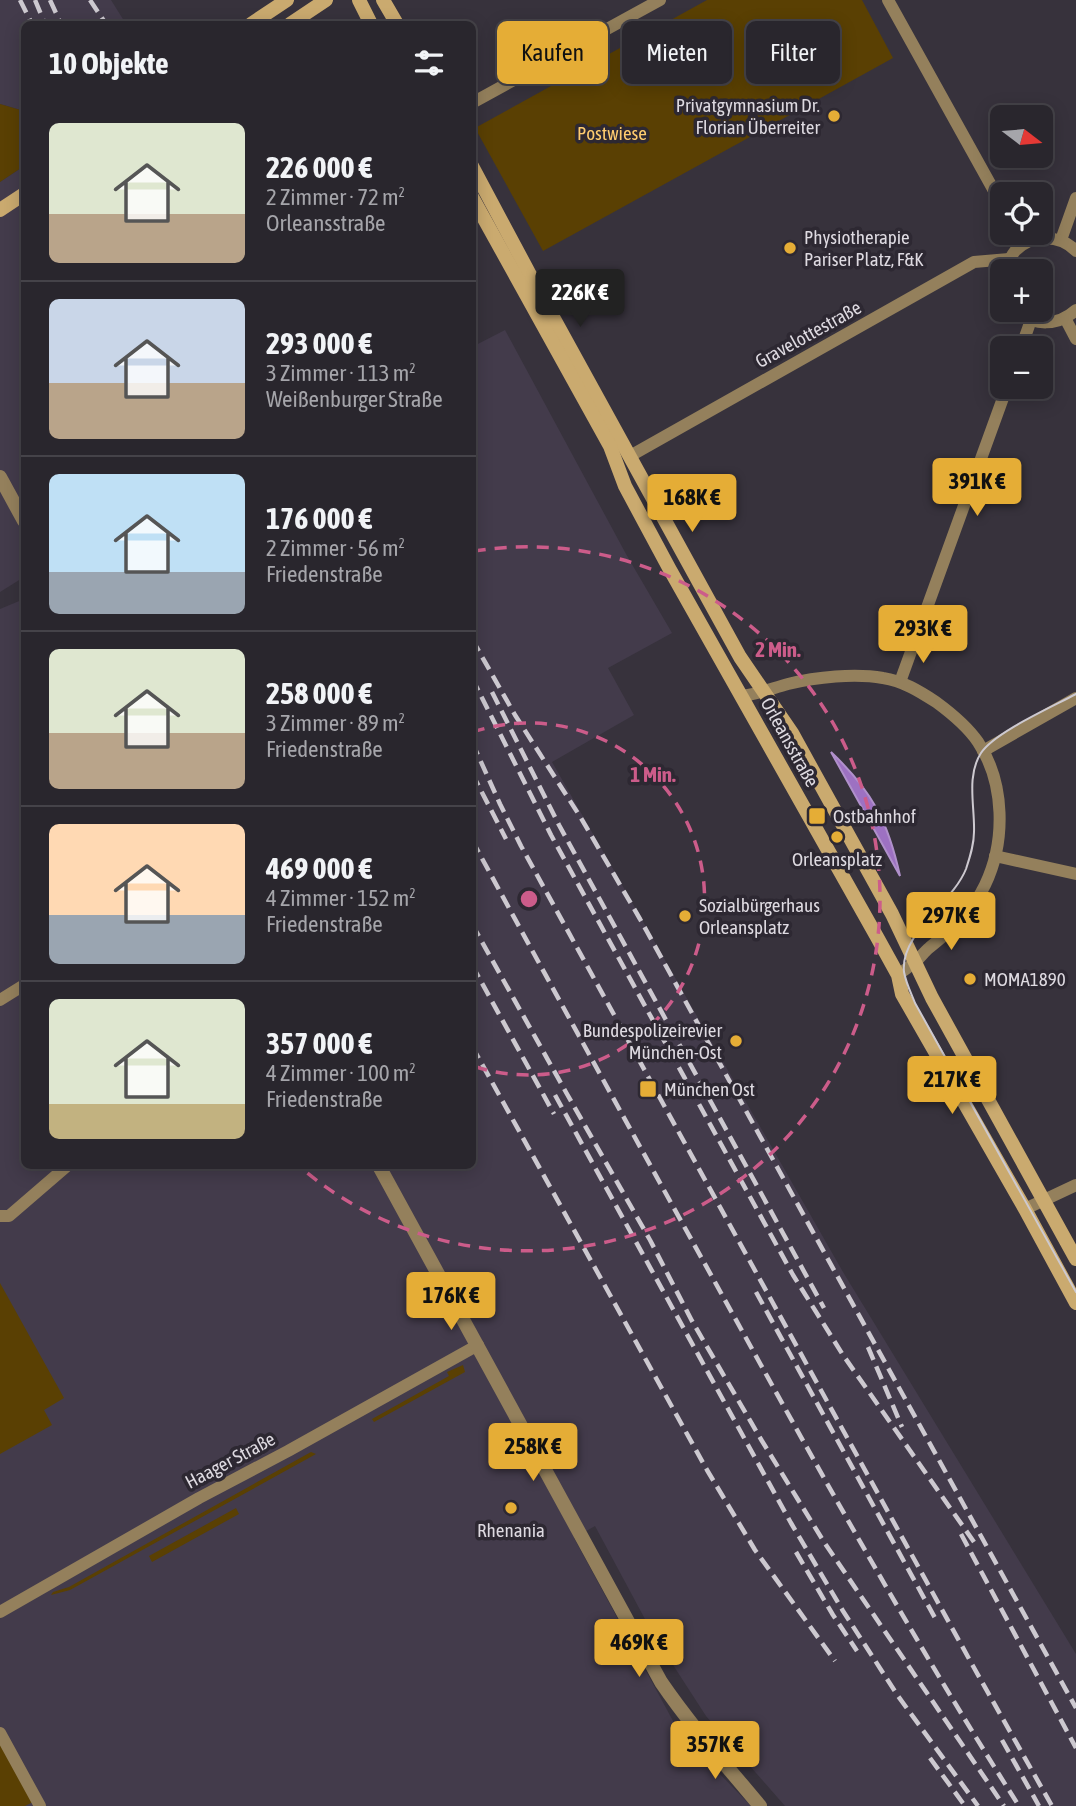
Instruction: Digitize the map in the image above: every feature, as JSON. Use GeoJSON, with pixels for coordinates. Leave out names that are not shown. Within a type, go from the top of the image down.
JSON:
{"type":"FeatureCollection","features":[{"type":"Feature","properties":{"kind":"main road"},"geometry":{"type":"LineString","coordinates":[[256,21],[287,0]]}},
{"type":"Feature","properties":{"kind":"main road"},"geometry":{"type":"LineString","coordinates":[[294,21],[326,0]]}},
{"type":"Feature","properties":{"kind":"main road"},"geometry":{"type":"LineString","coordinates":[[359,0],[370,21]]}},
{"type":"Feature","properties":{"kind":"main road"},"geometry":{"type":"LineString","coordinates":[[383,0],[395,21]]}},
{"type":"Feature","properties":{"kind":"main road","name":"Orleansstraße"},"geometry":{"type":"LineString","coordinates":[[476,174],[740,657],[792,733],[892,914],[934,1002],[1076,1259]]}},
{"type":"Feature","properties":{"kind":"main road"},"geometry":{"type":"LineString","coordinates":[[0,211],[21,196]]}},
{"type":"Feature","properties":{"kind":"main road","name":"Orleansstraße"},"geometry":{"type":"LineString","coordinates":[[476,204],[610,446],[625,486],[898,975],[902,994],[1076,1303]]}},
{"type":"Feature","properties":{"kind":"main road"},"geometry":{"type":"LineString","coordinates":[[617,465],[630,456]]}},
{"type":"Feature","properties":{"kind":"street"},"geometry":{"type":"LineString","coordinates":[[476,101],[660,0]]}},
{"type":"Feature","properties":{"kind":"street"},"geometry":{"type":"LineString","coordinates":[[888,0],[990,184]]}},
{"type":"Feature","properties":{"kind":"street"},"geometry":{"type":"LineString","coordinates":[[1060,240],[1076,198]]}},
{"type":"Feature","properties":{"kind":"street"},"geometry":{"type":"LineString","coordinates":[[1053,239],[1060,240],[1076,251]]}},
{"type":"Feature","properties":{"kind":"street","name":"Gravelottestraße"},"geometry":{"type":"LineString","coordinates":[[630,456],[974,262],[990,263]]}},
{"type":"Feature","properties":{"kind":"street"},"geometry":{"type":"LineString","coordinates":[[1039,322],[1054,322],[1076,310]]}},
{"type":"Feature","properties":{"kind":"street"},"geometry":{"type":"LineString","coordinates":[[1065,318],[1076,339]]}},
{"type":"Feature","properties":{"kind":"street"},"geometry":{"type":"LineString","coordinates":[[900,682],[1003,399]]}},
{"type":"Feature","properties":{"kind":"street"},"geometry":{"type":"LineString","coordinates":[[0,477],[21,516]]}},
{"type":"Feature","properties":{"kind":"street"},"geometry":{"type":"LineString","coordinates":[[742,696],[789,684],[834,678],[864,676],[900,682],[916,689],[952,714],[983,751],[992,772],[1000,816],[995,856],[985,886],[956,926],[898,975]]}},
{"type":"Feature","properties":{"kind":"street"},"geometry":{"type":"LineString","coordinates":[[983,751],[1076,698]]}},
{"type":"Feature","properties":{"kind":"street"},"geometry":{"type":"LineString","coordinates":[[995,856],[1076,874]]}},
{"type":"Feature","properties":{"kind":"street"},"geometry":{"type":"LineString","coordinates":[[0,1000],[21,987]]}},
{"type":"Feature","properties":{"kind":"street"},"geometry":{"type":"LineString","coordinates":[[1,1216],[9,1216],[64,1169]]}},
{"type":"Feature","properties":{"kind":"street"},"geometry":{"type":"LineString","coordinates":[[381,1169],[661,1682],[682,1713],[760,1806]]}},
{"type":"Feature","properties":{"kind":"street"},"geometry":{"type":"LineString","coordinates":[[1025,1209],[1076,1185]]}},
{"type":"Feature","properties":{"kind":"street","name":"Haager Straße"},"geometry":{"type":"LineString","coordinates":[[0,1612],[203,1496],[478,1345]]}},
{"type":"Feature","properties":{"kind":"street"},"geometry":{"type":"LineString","coordinates":[[0,1733],[40,1806]]}},
{"type":"Feature","properties":{"kind":"shaded area"},"geometry":{"type":"Polygon","coordinates":[[[0,0],[111,0],[124,21],[21,21],[21,110],[0,104],[0,0]]]}},
{"type":"Feature","properties":{"kind":"shaded area"},"geometry":{"type":"Polygon","coordinates":[[[21,168],[21,579],[0,592],[0,182],[21,168]]]}},
{"type":"Feature","properties":{"kind":"shaded area"},"geometry":{"type":"Polygon","coordinates":[[[505,330],[626,554],[672,633],[608,668],[634,715],[552,762],[843,1272],[1076,1654],[1076,1806],[785,1806],[706,1716],[653,1634],[595,1526],[574,1538],[679,1732],[751,1806],[0,1806],[0,609],[21,600],[21,1169],[476,1169],[476,345],[505,330]]]}},
{"type":"Feature","properties":{"kind":"shaded area"},"geometry":{"type":"Polygon","coordinates":[[[831,752],[857,780],[876,808],[890,839],[900,876],[831,752]]]}},
{"type":"Feature","properties":{"kind":"green space","name":"Postwiese"},"geometry":{"type":"Polygon","coordinates":[[[707,0],[862,0],[893,58],[543,251],[476,130],[555,84],[608,84],[608,55],[622,47],[622,84],[732,84],[732,21],[669,21],[707,0]]]}},
{"type":"Feature","properties":{"kind":"green space"},"geometry":{"type":"Polygon","coordinates":[[[0,104],[21,110],[21,168],[0,182],[0,104]]]}},
{"type":"Feature","properties":{"kind":"green space"},"geometry":{"type":"Polygon","coordinates":[[[0,1283],[64,1398],[44,1410],[52,1425],[0,1454],[0,1283]]]}},
{"type":"Feature","properties":{"kind":"green space"},"geometry":{"type":"Polygon","coordinates":[[[463,1365],[465,1372],[374,1422],[372,1419],[449,1376],[447,1372],[463,1365]]]}},
{"type":"Feature","properties":{"kind":"green space"},"geometry":{"type":"Polygon","coordinates":[[[311,1452],[316,1454],[70,1590],[51,1595],[69,1587],[311,1452]]]}},
{"type":"Feature","properties":{"kind":"green space"},"geometry":{"type":"Polygon","coordinates":[[[236,1508],[239,1514],[152,1562],[149,1556],[236,1508]]]}},
{"type":"Feature","properties":{"kind":"green space"},"geometry":{"type":"Polygon","coordinates":[[[0,1742],[33,1802],[25,1806],[0,1806],[0,1742]]]}},
{"type":"Feature","properties":{"kind":"tram line"},"geometry":{"type":"LineString","coordinates":[[1076,694],[998,737],[981,753],[976,762],[972,782],[974,837],[966,869],[959,882],[910,944],[904,972],[915,1003],[1076,1292]]}},
{"type":"Feature","properties":{"kind":"railway"},"geometry":{"type":"LineString","coordinates":[[20,0],[30,21]]}},
{"type":"Feature","properties":{"kind":"railway"},"geometry":{"type":"LineString","coordinates":[[35,0],[44,21]]}},
{"type":"Feature","properties":{"kind":"railway"},"geometry":{"type":"LineString","coordinates":[[50,0],[60,21]]}},
{"type":"Feature","properties":{"kind":"railway"},"geometry":{"type":"LineString","coordinates":[[90,0],[104,21]]}},
{"type":"Feature","properties":{"kind":"railway"},"geometry":{"type":"LineString","coordinates":[[476,646],[640,919],[1076,1708]]}},
{"type":"Feature","properties":{"kind":"railway"},"geometry":{"type":"LineString","coordinates":[[476,686],[551,835],[793,1275],[843,1355],[974,1542]]}},
{"type":"Feature","properties":{"kind":"railway"},"geometry":{"type":"LineString","coordinates":[[492,692],[559,825],[824,1308]]}},
{"type":"Feature","properties":{"kind":"railway"},"geometry":{"type":"LineString","coordinates":[[476,751],[521,846],[1052,1806]]}},
{"type":"Feature","properties":{"kind":"railway"},"geometry":{"type":"LineString","coordinates":[[476,781],[506,839]]}},
{"type":"Feature","properties":{"kind":"railway"},"geometry":{"type":"LineString","coordinates":[[476,847],[842,1510],[946,1689],[1019,1806]]}},
{"type":"Feature","properties":{"kind":"railway"},"geometry":{"type":"LineString","coordinates":[[476,931],[650,1240],[692,1321],[762,1441],[824,1542],[1004,1806]]}},
{"type":"Feature","properties":{"kind":"railway"},"geometry":{"type":"LineString","coordinates":[[476,972],[554,1114]]}},
{"type":"Feature","properties":{"kind":"railway"},"geometry":{"type":"LineString","coordinates":[[476,1053],[707,1470],[755,1550],[835,1661]]}},
{"type":"Feature","properties":{"kind":"railway"},"geometry":{"type":"LineString","coordinates":[[555,1095],[791,1523],[843,1611],[898,1696],[978,1806]]}},
{"type":"Feature","properties":{"kind":"railway"},"geometry":{"type":"LineString","coordinates":[[756,1292],[935,1618]]}},
{"type":"Feature","properties":{"kind":"railway"},"geometry":{"type":"LineString","coordinates":[[868,1347],[902,1427]]}},
{"type":"Feature","properties":{"kind":"railway"},"geometry":{"type":"LineString","coordinates":[[961,1534],[1076,1748]]}},
{"type":"Feature","properties":{"kind":"railway"},"geometry":{"type":"LineString","coordinates":[[796,1552],[857,1651]]}},
{"type":"Feature","properties":{"kind":"railway"},"geometry":{"type":"LineString","coordinates":[[1002,1740],[1039,1806]]}},
{"type":"Feature","properties":{"kind":"railway"},"geometry":{"type":"LineString","coordinates":[[930,1758],[965,1806]]}},
{"type":"Feature","properties":{"kind":"place","name":"Privatgymnasium Dr. Florian Überreiter"},"geometry":{"type":"Point","coordinates":[834,116]}},
{"type":"Feature","properties":{"kind":"place","name":"Physiotherapie Pariser Platz, F&K"},"geometry":{"type":"Point","coordinates":[790,248]}},
{"type":"Feature","properties":{"kind":"place","name":"Ostbahnhof"},"geometry":{"type":"Point","coordinates":[817,816]}},
{"type":"Feature","properties":{"kind":"place","name":"Orleansplatz"},"geometry":{"type":"Point","coordinates":[837,837]}},
{"type":"Feature","properties":{"kind":"place","name":"Sozialbürgerhaus Orleansplatz"},"geometry":{"type":"Point","coordinates":[685,916]}},
{"type":"Feature","properties":{"kind":"place","name":"MOMA1890"},"geometry":{"type":"Point","coordinates":[970,979]}},
{"type":"Feature","properties":{"kind":"place","name":"Bundespolizeirevier München-Ost"},"geometry":{"type":"Point","coordinates":[736,1041]}},
{"type":"Feature","properties":{"kind":"place","name":"München Ost"},"geometry":{"type":"Point","coordinates":[648,1089]}},
{"type":"Feature","properties":{"kind":"place","name":"Rhenania"},"geometry":{"type":"Point","coordinates":[511,1508]}}]}
